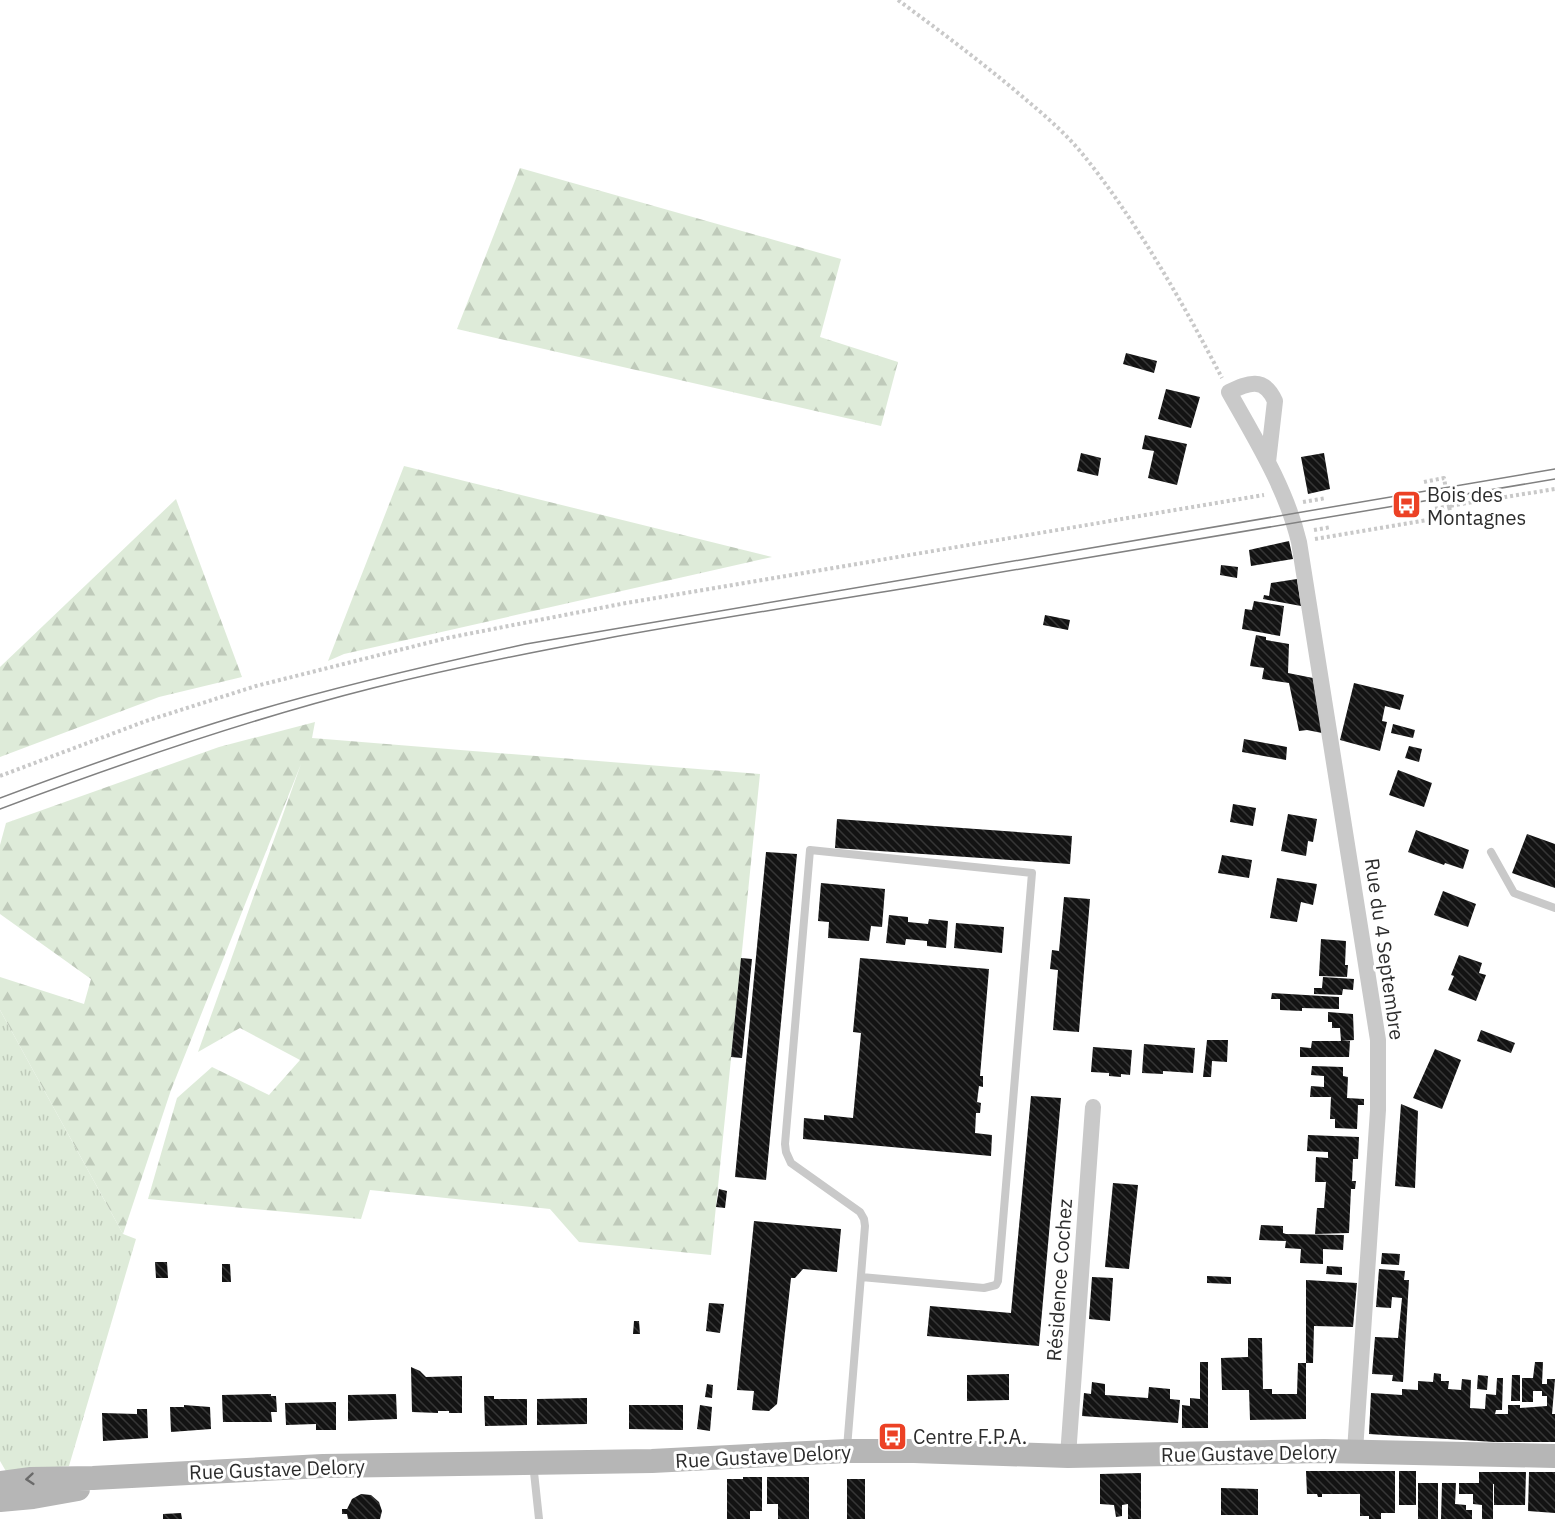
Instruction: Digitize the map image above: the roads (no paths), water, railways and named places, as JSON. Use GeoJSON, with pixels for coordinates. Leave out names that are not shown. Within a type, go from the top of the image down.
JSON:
{"type":"FeatureCollection","features":[{"type":"Feature","properties":{"kind":"street","name":"Rue du 4 Septembre"},"geometry":{"type":"LineString","coordinates":[[1268,462],[1275,406],[1273,396],[1266,388],[1256,383],[1246,384],[1229,392],[1268,462],[1282,492],[1299,542],[1378,1040],[1378,1110],[1355,1451]]}},
{"type":"Feature","properties":{"kind":"street","name":"Résidence Cochez"},"geometry":{"type":"LineString","coordinates":[[1068,1456],[1093,1107]]}},
{"type":"Feature","properties":{"kind":"street","name":"Rue Gustave Delory"},"geometry":{"type":"LineString","coordinates":[[0,1484],[31,1479],[313,1466],[682,1460],[847,1451],[945,1451],[1068,1456],[1355,1451],[1555,1456]]}},
{"type":"Feature","properties":{"kind":"street","name":"Rue Gustave Delory"},"geometry":{"type":"LineString","coordinates":[[0,1500],[59,1493],[151,1475]]}},
{"type":"Feature","properties":{"kind":"lane"},"geometry":{"type":"LineString","coordinates":[[847,1451],[864,1219],[860,1212],[791,1162],[786,1152],[810,850],[1032,873],[998,1281],[996,1285],[984,1288],[861,1277]]}},
{"type":"Feature","properties":{"kind":"lane"},"geometry":{"type":"LineString","coordinates":[[1491,852],[1514,894],[1555,908]]}},
{"type":"Feature","properties":{"kind":"lane"},"geometry":{"type":"LineString","coordinates":[[533,1463],[539,1519]]}},
{"type":"Feature","properties":{"kind":"tram line"},"geometry":{"type":"LineString","coordinates":[[0,798],[125,753],[251,712],[388,675],[526,644],[1555,469]]}},
{"type":"Feature","properties":{"kind":"tram line"},"geometry":{"type":"LineString","coordinates":[[0,809],[138,759],[278,714],[373,688],[512,657],[721,618],[1555,479]]}},
{"type":"Feature","properties":{"kind":"place","name":"Bois des Montagnes"},"geometry":{"type":"Point","coordinates":[1406,505]}},
{"type":"Feature","properties":{"kind":"place","name":"Centre F.P.A."},"geometry":{"type":"Point","coordinates":[892,1436]}}]}
